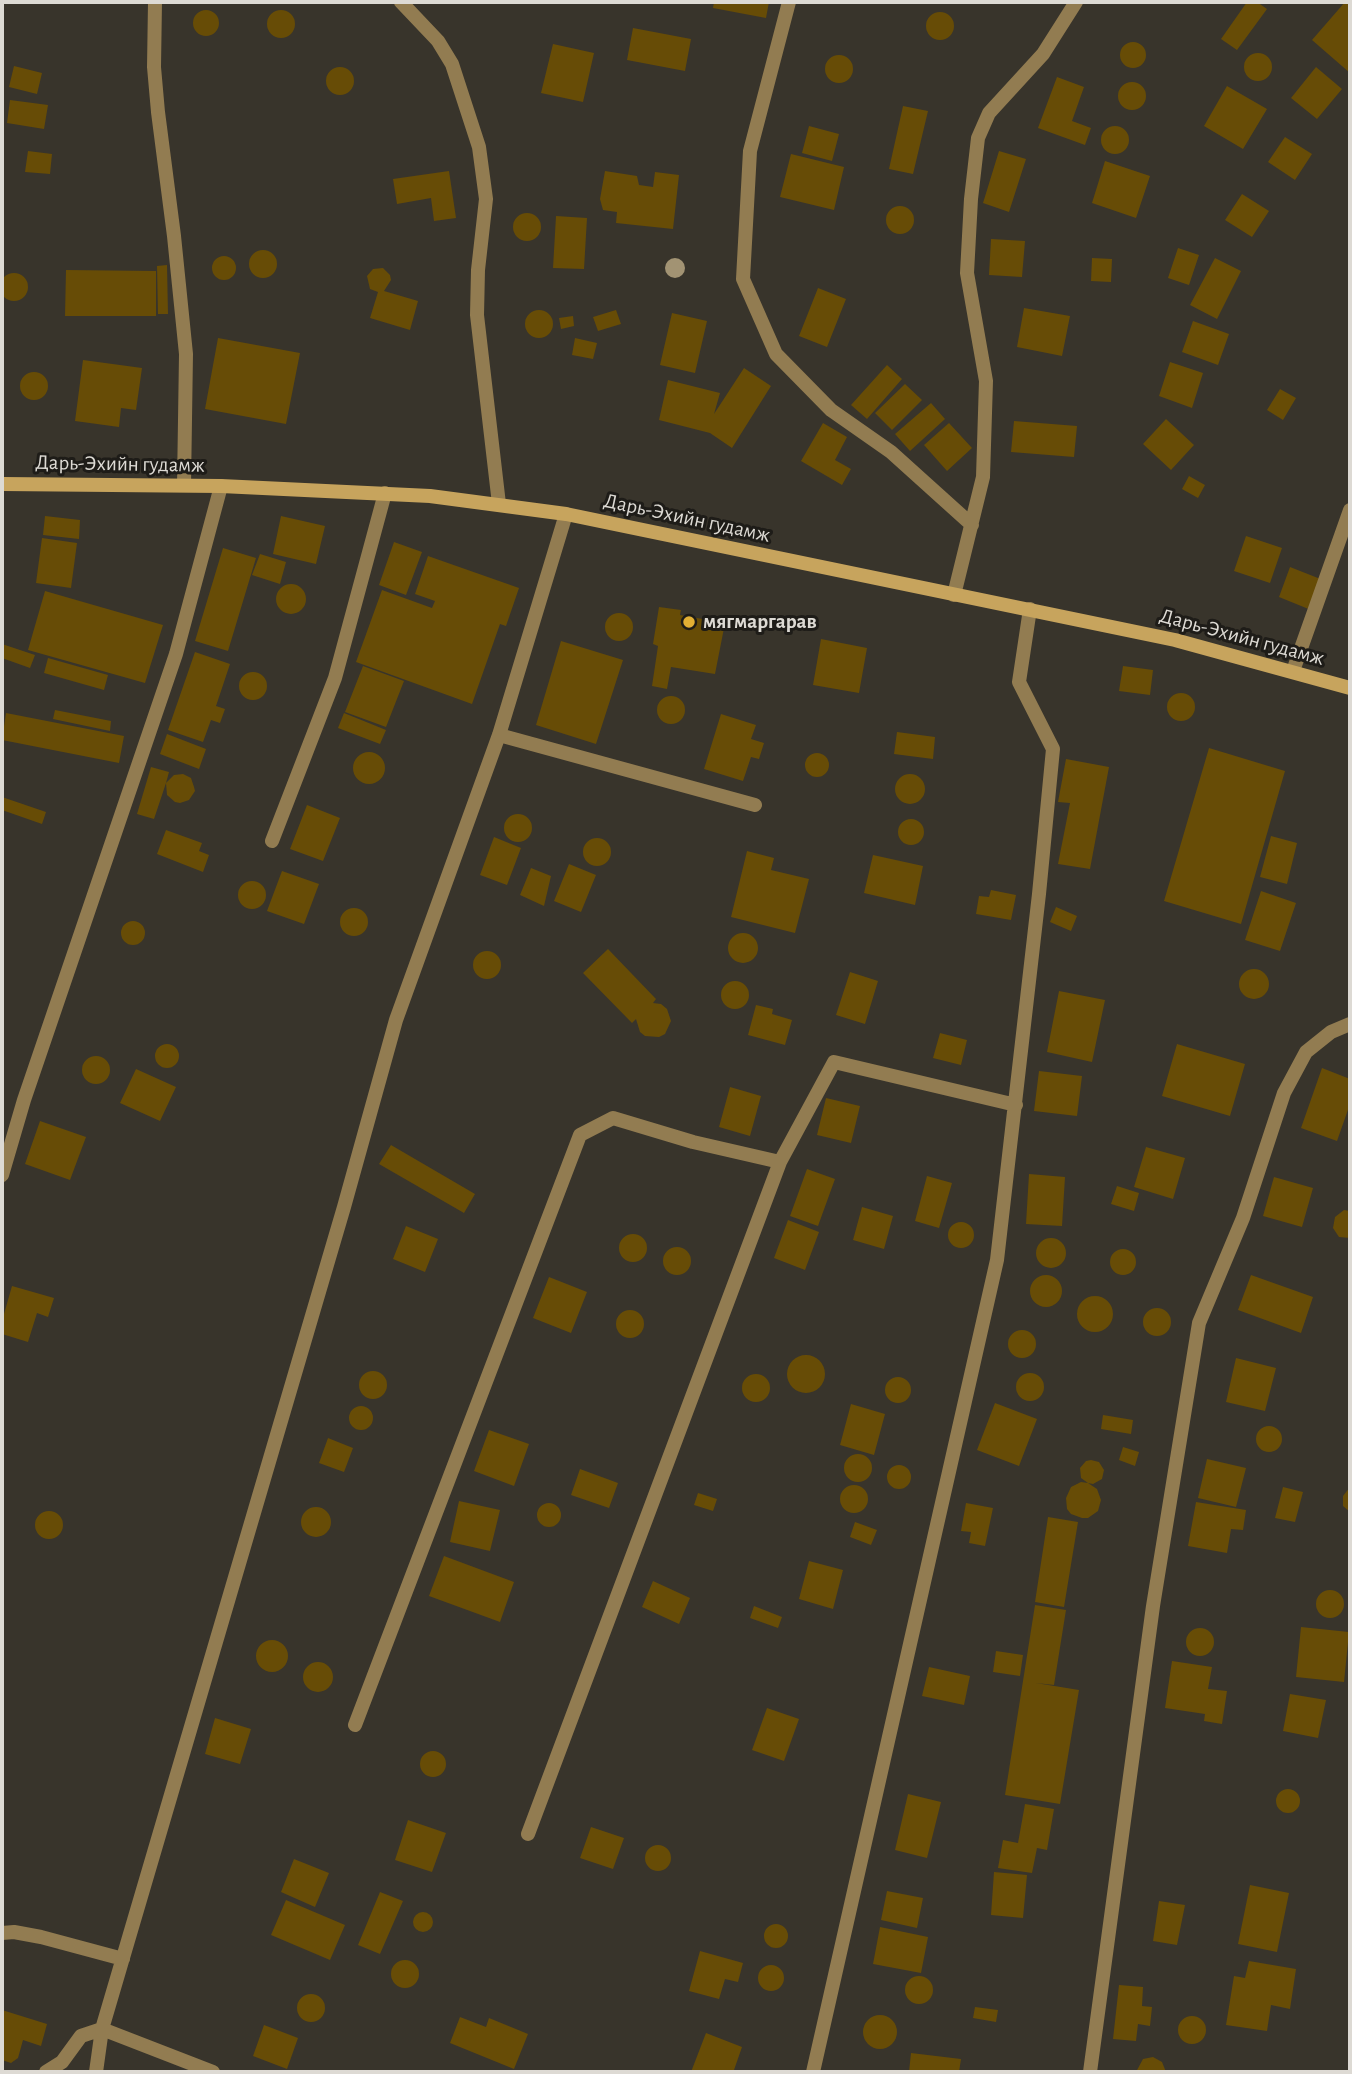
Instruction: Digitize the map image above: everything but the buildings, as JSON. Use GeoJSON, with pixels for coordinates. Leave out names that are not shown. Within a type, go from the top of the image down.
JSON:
{"type":"FeatureCollection","features":[{"type":"Feature","properties":{"kind":"main road","name":"Дарь-Эхийн гудамж"},"geometry":{"type":"LineString","coordinates":[[2,484],[221,486],[430,496],[566,514],[1175,640],[1350,688]]}},
{"type":"Feature","properties":{"kind":"street"},"geometry":{"type":"LineString","coordinates":[[155,2],[154,67],[186,354],[184,485]]}},
{"type":"Feature","properties":{"kind":"street"},"geometry":{"type":"LineString","coordinates":[[401,2],[438,41],[452,64],[479,147],[486,199],[478,270],[477,315],[499,504]]}},
{"type":"Feature","properties":{"kind":"street"},"geometry":{"type":"LineString","coordinates":[[789,2],[750,151],[743,279],[776,354],[831,410],[891,452],[972,525]]}},
{"type":"Feature","properties":{"kind":"street"},"geometry":{"type":"LineString","coordinates":[[954,595],[983,477],[986,381],[967,273],[978,138],[989,113],[1044,54],[1076,2]]}},
{"type":"Feature","properties":{"kind":"street"},"geometry":{"type":"LineString","coordinates":[[2,1175],[32,1074],[176,654],[221,486]]}},
{"type":"Feature","properties":{"kind":"street"},"geometry":{"type":"LineString","coordinates":[[272,841],[335,678],[385,494]]}},
{"type":"Feature","properties":{"kind":"street"},"geometry":{"type":"LineString","coordinates":[[1293,671],[1350,510]]}},
{"type":"Feature","properties":{"kind":"street"},"geometry":{"type":"LineString","coordinates":[[96,2072],[102,2029],[340,1220],[396,1020],[499,734],[566,514]]}},
{"type":"Feature","properties":{"kind":"street"},"geometry":{"type":"LineString","coordinates":[[813,2072],[997,1260],[1053,749],[1019,682],[1030,609]]}},
{"type":"Feature","properties":{"kind":"street"},"geometry":{"type":"LineString","coordinates":[[499,734],[755,805]]}},
{"type":"Feature","properties":{"kind":"street"},"geometry":{"type":"LineString","coordinates":[[1090,2072],[1153,1606],[1199,1322],[1244,1218],[1284,1093],[1306,1052],[1331,1032],[1350,1024]]}},
{"type":"Feature","properties":{"kind":"street"},"geometry":{"type":"LineString","coordinates":[[528,1834],[780,1161],[834,1062],[1016,1105]]}},
{"type":"Feature","properties":{"kind":"street"},"geometry":{"type":"LineString","coordinates":[[355,1725],[580,1135],[613,1118],[693,1142],[780,1161]]}},
{"type":"Feature","properties":{"kind":"street"},"geometry":{"type":"LineString","coordinates":[[2,1933],[14,1932],[41,1937],[123,1959]]}},
{"type":"Feature","properties":{"kind":"street"},"geometry":{"type":"LineString","coordinates":[[46,2072],[62,2062],[81,2036],[102,2029],[213,2072]]}},
{"type":"Feature","properties":{"kind":"place","name":"мягмаргарав"},"geometry":{"type":"Point","coordinates":[689,622]}}]}
